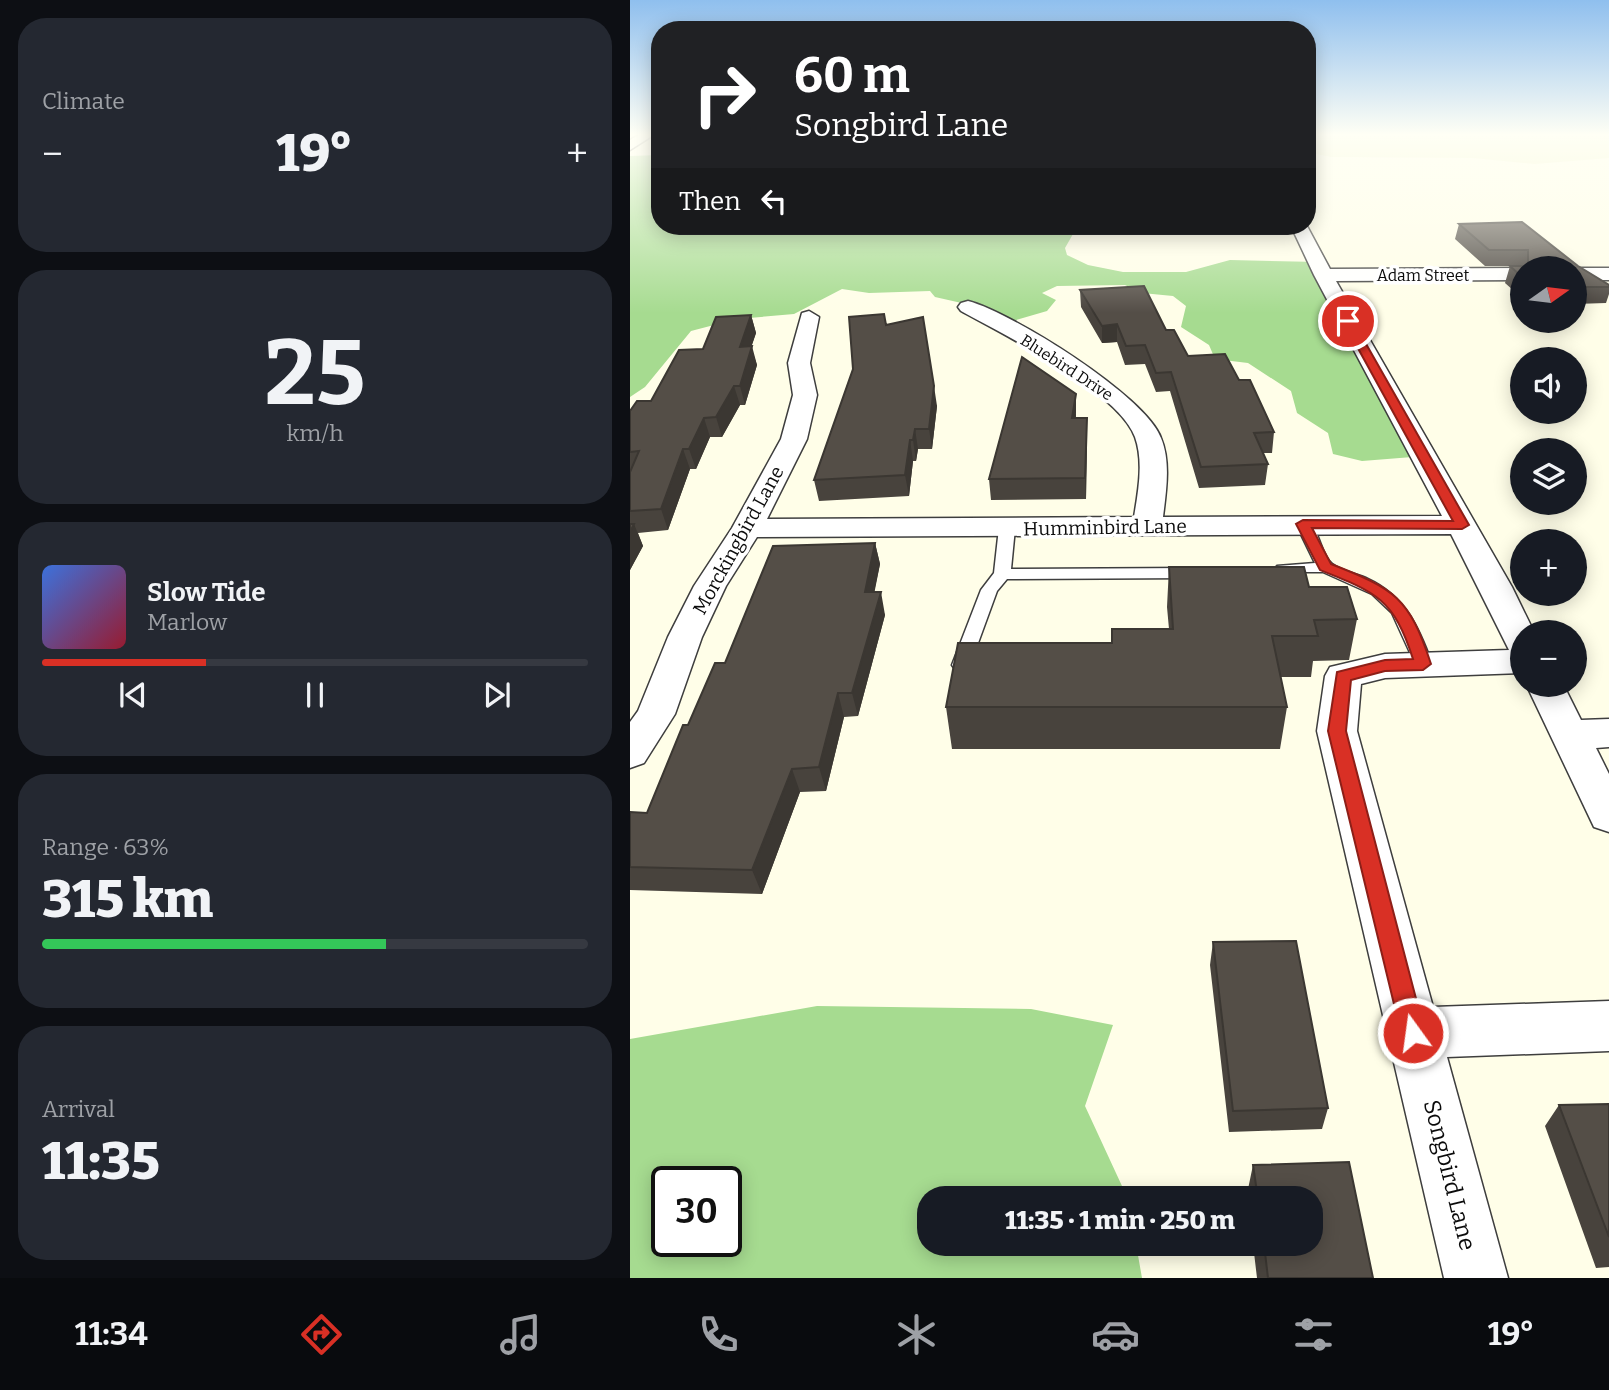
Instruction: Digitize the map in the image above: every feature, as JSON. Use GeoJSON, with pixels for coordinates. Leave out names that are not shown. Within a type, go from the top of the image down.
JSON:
{"type":"FeatureCollection","features":[{"type":"Feature","properties":{"kind":"street"},"geometry":{"type":"LineString","coordinates":[[1303,235],[1462,525],[1511,620]]}},
{"type":"Feature","properties":{"kind":"street","name":"Adam Street"},"geometry":{"type":"LineString","coordinates":[[1323,275],[1510,274]]}},
{"type":"Feature","properties":{"kind":"street"},"geometry":{"type":"LineString","coordinates":[[1587,274],[1609,274]]}},
{"type":"Feature","properties":{"kind":"street","name":"Bluebird Drive"},"geometry":{"type":"LineString","coordinates":[[968,307],[1106,390],[1131,410],[1148,435],[1154,477],[1147,527]]}},
{"type":"Feature","properties":{"kind":"street","name":"Morckingbird Lane"},"geometry":{"type":"LineString","coordinates":[[630,753],[656,714],[685,637],[710,586],[747,528],[794,439],[805,395],[799,363],[809,317]]}},
{"type":"Feature","properties":{"kind":"street","name":"Humminbird Lane"},"geometry":{"type":"LineString","coordinates":[[747,528],[1462,525]]}},
{"type":"Feature","properties":{"kind":"street","name":"Songbird Lane"},"geometry":{"type":"LineString","coordinates":[[1476,1278],[1337,731],[1343,676],[1385,666],[1510,661]]}},
{"type":"Feature","properties":{"kind":"street"},"geometry":{"type":"LineString","coordinates":[[1556,697],[1590,734],[1609,815]]}},
{"type":"Feature","properties":{"kind":"street"},"geometry":{"type":"LineString","coordinates":[[1413,1033],[1609,1026]]}},
{"type":"Feature","properties":{"kind":"lane"},"geometry":{"type":"LineString","coordinates":[[1303,524],[1325,567]]}},
{"type":"Feature","properties":{"kind":"lane"},"geometry":{"type":"LineString","coordinates":[[957,675],[989,590],[1002,574],[1007,528]]}},
{"type":"Feature","properties":{"kind":"lane"},"geometry":{"type":"LineString","coordinates":[[1272,570],[1325,567],[1375,586],[1396,606],[1410,625],[1423,664]]}},
{"type":"Feature","properties":{"kind":"lane"},"geometry":{"type":"LineString","coordinates":[[1002,574],[1205,573]]}},
{"type":"Feature","properties":{"kind":"green space"},"geometry":{"type":"Polygon","coordinates":[[[630,194],[651,194],[651,235],[1072,235],[1065,248],[1067,255],[1088,265],[1123,272],[1186,272],[1230,260],[1319,262],[1425,456],[1362,461],[1333,454],[1328,433],[1297,413],[1291,391],[1248,363],[1215,359],[1209,345],[1181,327],[1186,306],[1173,296],[1142,293],[1125,285],[1057,286],[1042,293],[1056,300],[1047,311],[1006,323],[966,304],[935,297],[930,291],[869,293],[842,289],[794,314],[737,319],[691,331],[645,387],[630,397],[630,194]]]}},
{"type":"Feature","properties":{"kind":"green space"},"geometry":{"type":"Polygon","coordinates":[[[817,1006],[1031,1009],[1113,1025],[1085,1106],[1122,1186],[917,1186],[917,1256],[1138,1256],[1142,1278],[630,1278],[630,1039],[817,1006]]]}},
{"type":"Feature","properties":{"kind":"building"},"geometry":{"type":"Polygon","coordinates":[[[1522,222],[1565,256],[1528,256],[1528,250],[1489,250],[1459,224],[1522,222]]]}},
{"type":"Feature","properties":{"kind":"building"},"geometry":{"type":"Polygon","coordinates":[[[1587,272],[1609,285],[1587,287],[1587,272]]]}},
{"type":"Feature","properties":{"kind":"building"},"geometry":{"type":"Polygon","coordinates":[[[1144,286],[1166,330],[1174,330],[1188,356],[1225,354],[1239,380],[1250,380],[1274,432],[1254,433],[1268,464],[1201,467],[1171,372],[1156,373],[1145,345],[1126,346],[1117,324],[1102,326],[1080,290],[1144,286]]]}},
{"type":"Feature","properties":{"kind":"building"},"geometry":{"type":"Polygon","coordinates":[[[884,314],[886,325],[923,317],[934,386],[929,429],[915,429],[913,440],[910,440],[905,475],[814,480],[853,369],[849,317],[884,314]]]}},
{"type":"Feature","properties":{"kind":"building"},"geometry":{"type":"Polygon","coordinates":[[[751,315],[740,347],[752,346],[740,386],[734,386],[716,417],[704,418],[689,449],[683,449],[661,509],[630,511],[630,472],[639,451],[630,452],[630,411],[637,401],[651,401],[679,350],[703,349],[716,317],[751,315]]]}},
{"type":"Feature","properties":{"kind":"building"},"geometry":{"type":"Polygon","coordinates":[[[1022,357],[1076,394],[1072,418],[1087,418],[1085,478],[989,479],[1022,357]]]}},
{"type":"Feature","properties":{"kind":"building"},"geometry":{"type":"Polygon","coordinates":[[[875,543],[865,592],[881,592],[852,693],[838,693],[819,767],[792,769],[752,870],[630,867],[630,812],[647,813],[683,725],[688,725],[715,663],[725,663],[773,546],[875,543]]]}},
{"type":"Feature","properties":{"kind":"building"},"geometry":{"type":"Polygon","coordinates":[[[1169,567],[1304,567],[1309,587],[1347,587],[1357,619],[1314,620],[1318,636],[1272,636],[1287,707],[946,707],[958,643],[1112,643],[1112,629],[1173,629],[1169,567]]]}},
{"type":"Feature","properties":{"kind":"building"},"geometry":{"type":"Polygon","coordinates":[[[1296,941],[1328,1108],[1233,1111],[1213,942],[1296,941]]]}},
{"type":"Feature","properties":{"kind":"building"},"geometry":{"type":"Polygon","coordinates":[[[1609,1104],[1609,1237],[1559,1105],[1609,1104]]]}},
{"type":"Feature","properties":{"kind":"building"},"geometry":{"type":"Polygon","coordinates":[[[1349,1162],[1373,1278],[1268,1278],[1265,1256],[1323,1256],[1323,1186],[1256,1186],[1253,1165],[1349,1162]]]}},
{"type":"Feature","properties":{"kind":"route"},"geometry":{"type":"LineString","coordinates":[[1348,321],[1462,525],[1303,524],[1325,567],[1375,586],[1396,606],[1410,625],[1423,664],[1385,666],[1343,676],[1337,731],[1413,1033]]}}]}
